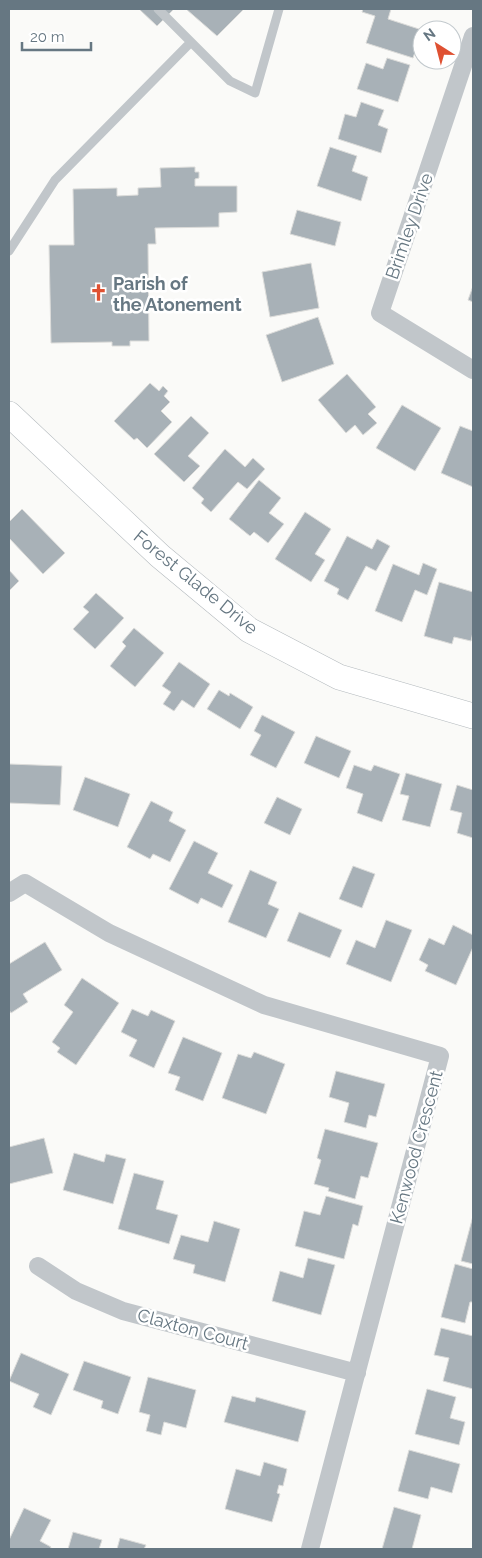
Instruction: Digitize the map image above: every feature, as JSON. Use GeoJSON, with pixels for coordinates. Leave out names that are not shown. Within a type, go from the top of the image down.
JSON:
{"type":"FeatureCollection","features":[{"type":"Feature","properties":{"kind":"street","name":"Brimley Drive"},"geometry":{"type":"LineString","coordinates":[[473,36],[380,312],[473,370]]}},
{"type":"Feature","properties":{"kind":"street","name":"Forest Glade Drive"},"geometry":{"type":"LineString","coordinates":[[13,425],[160,556],[250,630],[340,677],[473,716]]}},
{"type":"Feature","properties":{"kind":"street","name":"Kenwood Crescent"},"geometry":{"type":"LineString","coordinates":[[9,893],[24,882],[109,933],[264,1005],[440,1056],[310,1549]]}},
{"type":"Feature","properties":{"kind":"street","name":"Claxton Court"},"geometry":{"type":"LineString","coordinates":[[38,1266],[76,1290],[123,1311],[357,1373]]}},
{"type":"Feature","properties":{"kind":"lane"},"geometry":{"type":"LineString","coordinates":[[158,9],[230,82],[255,93],[278,9]]}},
{"type":"Feature","properties":{"kind":"lane"},"geometry":{"type":"LineString","coordinates":[[9,251],[54,180],[191,42]]}},
{"type":"Feature","properties":{"kind":"building"},"geometry":{"type":"Polygon","coordinates":[[[139,9],[174,9],[157,26],[139,9]]]}},
{"type":"Feature","properties":{"kind":"building"},"geometry":{"type":"Polygon","coordinates":[[[186,9],[244,9],[217,36],[186,9]]]}},
{"type":"Feature","properties":{"kind":"building"},"geometry":{"type":"Polygon","coordinates":[[[363,9],[391,9],[388,19],[412,27],[412,58],[366,43],[375,16],[362,12],[363,9]]]}},
{"type":"Feature","properties":{"kind":"building"},"geometry":{"type":"Polygon","coordinates":[[[387,58],[410,65],[398,102],[357,89],[366,63],[383,69],[387,58]]]}},
{"type":"Feature","properties":{"kind":"building"},"geometry":{"type":"Polygon","coordinates":[[[361,102],[384,110],[378,125],[388,129],[381,153],[338,139],[345,114],[356,117],[361,102]]]}},
{"type":"Feature","properties":{"kind":"building"},"geometry":{"type":"Polygon","coordinates":[[[330,147],[357,156],[352,171],[368,177],[361,201],[317,186],[330,147]]]}},
{"type":"Feature","properties":{"kind":"building","name":"Parish of the Atonement"},"geometry":{"type":"Polygon","coordinates":[[[195,167],[195,172],[199,172],[199,178],[195,179],[195,186],[237,186],[237,212],[219,213],[219,227],[155,228],[156,244],[148,244],[149,341],[130,341],[130,346],[112,346],[112,342],[51,343],[49,245],[74,245],[73,189],[117,188],[117,196],[138,195],[138,188],[161,187],[160,168],[195,167]]]}},
{"type":"Feature","properties":{"kind":"building"},"geometry":{"type":"Polygon","coordinates":[[[297,210],[341,222],[335,246],[290,234],[297,210]]]}},
{"type":"Feature","properties":{"kind":"building"},"geometry":{"type":"Polygon","coordinates":[[[311,263],[319,308],[270,317],[262,272],[311,263]]]}},
{"type":"Feature","properties":{"kind":"building"},"geometry":{"type":"Polygon","coordinates":[[[473,286],[473,302],[468,300],[473,286]]]}},
{"type":"Feature","properties":{"kind":"building"},"geometry":{"type":"Polygon","coordinates":[[[318,317],[334,364],[282,382],[266,335],[318,317]]]}},
{"type":"Feature","properties":{"kind":"building"},"geometry":{"type":"Polygon","coordinates":[[[347,374],[376,407],[368,414],[377,423],[363,435],[355,425],[346,433],[318,400],[347,374]]]}},
{"type":"Feature","properties":{"kind":"building"},"geometry":{"type":"Polygon","coordinates":[[[150,383],[159,391],[163,386],[168,391],[164,396],[170,402],[161,411],[172,422],[147,448],[137,438],[134,440],[114,421],[150,383]]]}},
{"type":"Feature","properties":{"kind":"building"},"geometry":{"type":"Polygon","coordinates":[[[402,405],[441,428],[415,471],[376,448],[402,405]]]}},
{"type":"Feature","properties":{"kind":"building"},"geometry":{"type":"Polygon","coordinates":[[[191,416],[209,433],[188,456],[200,466],[184,482],[154,454],[191,416]]]}},
{"type":"Feature","properties":{"kind":"building"},"geometry":{"type":"Polygon","coordinates":[[[460,426],[473,431],[473,487],[441,473],[460,426]]]}},
{"type":"Feature","properties":{"kind":"building"},"geometry":{"type":"Polygon","coordinates":[[[225,449],[245,467],[253,458],[265,469],[247,489],[238,482],[211,512],[201,503],[204,499],[192,488],[225,449]]]}},
{"type":"Feature","properties":{"kind":"building"},"geometry":{"type":"Polygon","coordinates":[[[259,480],[281,498],[269,513],[284,524],[268,543],[254,532],[250,536],[229,519],[259,480]]]}},
{"type":"Feature","properties":{"kind":"building"},"geometry":{"type":"Polygon","coordinates":[[[22,509],[65,553],[43,574],[9,538],[9,522],[22,509]]]}},
{"type":"Feature","properties":{"kind":"building"},"geometry":{"type":"Polygon","coordinates":[[[305,512],[331,529],[315,554],[325,560],[311,582],[275,559],[305,512]]]}},
{"type":"Feature","properties":{"kind":"building"},"geometry":{"type":"Polygon","coordinates":[[[347,536],[372,549],[377,539],[390,546],[376,571],[366,566],[348,600],[337,594],[339,589],[324,581],[347,536]]]}},
{"type":"Feature","properties":{"kind":"building"},"geometry":{"type":"Polygon","coordinates":[[[423,563],[437,569],[427,595],[415,590],[402,622],[375,611],[393,564],[419,575],[423,563]]]}},
{"type":"Feature","properties":{"kind":"building"},"geometry":{"type":"Polygon","coordinates":[[[9,570],[19,581],[9,591],[9,570]]]}},
{"type":"Feature","properties":{"kind":"building"},"geometry":{"type":"Polygon","coordinates":[[[439,582],[473,592],[473,632],[471,641],[454,637],[452,644],[424,636],[439,582]]]}},
{"type":"Feature","properties":{"kind":"building"},"geometry":{"type":"Polygon","coordinates":[[[96,593],[124,618],[95,649],[73,629],[89,612],[83,607],[96,593]]]}},
{"type":"Feature","properties":{"kind":"building"},"geometry":{"type":"Polygon","coordinates":[[[134,628],[164,653],[135,687],[110,666],[126,646],[122,642],[134,628]]]}},
{"type":"Feature","properties":{"kind":"building"},"geometry":{"type":"Polygon","coordinates":[[[179,662],[210,684],[194,708],[182,700],[174,711],[163,704],[171,692],[162,686],[179,662]]]}},
{"type":"Feature","properties":{"kind":"building"},"geometry":{"type":"Polygon","coordinates":[[[219,690],[229,696],[230,693],[253,707],[240,729],[207,709],[219,690]]]}},
{"type":"Feature","properties":{"kind":"building"},"geometry":{"type":"Polygon","coordinates":[[[262,715],[295,732],[276,768],[250,755],[261,735],[254,731],[262,715]]]}},
{"type":"Feature","properties":{"kind":"building"},"geometry":{"type":"Polygon","coordinates":[[[316,736],[351,751],[339,778],[304,763],[316,736]]]}},
{"type":"Feature","properties":{"kind":"building"},"geometry":{"type":"Polygon","coordinates":[[[9,764],[62,766],[60,805],[9,803],[9,764]]]}},
{"type":"Feature","properties":{"kind":"building"},"geometry":{"type":"Polygon","coordinates":[[[354,765],[371,771],[374,765],[400,774],[382,822],[357,813],[363,794],[346,788],[354,765]]]}},
{"type":"Feature","properties":{"kind":"building"},"geometry":{"type":"Polygon","coordinates":[[[406,773],[442,784],[430,827],[402,820],[409,796],[400,794],[406,773]]]}},
{"type":"Feature","properties":{"kind":"building"},"geometry":{"type":"Polygon","coordinates":[[[85,777],[130,794],[118,827],[73,810],[85,777]]]}},
{"type":"Feature","properties":{"kind":"building"},"geometry":{"type":"Polygon","coordinates":[[[457,785],[473,790],[473,838],[457,833],[462,813],[450,810],[457,785]]]}},
{"type":"Feature","properties":{"kind":"building"},"geometry":{"type":"Polygon","coordinates":[[[277,797],[302,809],[290,835],[264,823],[277,797]]]}},
{"type":"Feature","properties":{"kind":"building"},"geometry":{"type":"Polygon","coordinates":[[[151,801],[173,812],[169,821],[186,830],[170,862],[153,854],[150,859],[127,847],[151,801]]]}},
{"type":"Feature","properties":{"kind":"building"},"geometry":{"type":"Polygon","coordinates":[[[194,841],[218,853],[208,873],[233,885],[222,908],[201,898],[198,904],[169,889],[194,841]]]}},
{"type":"Feature","properties":{"kind":"building"},"geometry":{"type":"Polygon","coordinates":[[[353,866],[375,874],[362,908],[339,899],[353,866]]]}},
{"type":"Feature","properties":{"kind":"building"},"geometry":{"type":"Polygon","coordinates":[[[250,870],[277,882],[268,904],[279,909],[266,938],[228,922],[250,870]]]}},
{"type":"Feature","properties":{"kind":"building"},"geometry":{"type":"Polygon","coordinates":[[[299,912],[342,930],[330,958],[287,941],[299,912]]]}},
{"type":"Feature","properties":{"kind":"building"},"geometry":{"type":"Polygon","coordinates":[[[386,920],[412,930],[391,982],[346,964],[356,940],[375,948],[386,920]]]}},
{"type":"Feature","properties":{"kind":"building"},"geometry":{"type":"Polygon","coordinates":[[[453,925],[473,935],[473,947],[456,985],[425,971],[428,965],[419,960],[429,938],[444,945],[453,925]]]}},
{"type":"Feature","properties":{"kind":"building"},"geometry":{"type":"Polygon","coordinates":[[[45,942],[62,970],[23,994],[28,1002],[11,1013],[9,1010],[9,964],[45,942]]]}},
{"type":"Feature","properties":{"kind":"building"},"geometry":{"type":"Polygon","coordinates":[[[82,978],[119,1003],[76,1065],[57,1052],[60,1048],[52,1042],[73,1012],[64,1005],[82,978]]]}},
{"type":"Feature","properties":{"kind":"building"},"geometry":{"type":"Polygon","coordinates":[[[132,1009],[148,1016],[151,1010],[175,1021],[154,1068],[129,1056],[137,1040],[121,1032],[132,1009]]]}},
{"type":"Feature","properties":{"kind":"building"},"geometry":{"type":"Polygon","coordinates":[[[183,1037],[222,1053],[203,1101],[175,1090],[180,1077],[168,1073],[183,1037]]]}},
{"type":"Feature","properties":{"kind":"building"},"geometry":{"type":"Polygon","coordinates":[[[254,1052],[285,1064],[266,1114],[222,1098],[238,1054],[251,1058],[254,1052]]]}},
{"type":"Feature","properties":{"kind":"building"},"geometry":{"type":"Polygon","coordinates":[[[336,1071],[385,1084],[376,1117],[369,1115],[366,1128],[344,1122],[349,1103],[329,1097],[336,1071]]]}},
{"type":"Feature","properties":{"kind":"building"},"geometry":{"type":"Polygon","coordinates":[[[325,1129],[378,1143],[368,1178],[361,1176],[355,1199],[328,1191],[329,1188],[314,1184],[321,1160],[317,1158],[325,1129]]]}},
{"type":"Feature","properties":{"kind":"building"},"geometry":{"type":"Polygon","coordinates":[[[44,1138],[53,1173],[9,1184],[9,1147],[44,1138]]]}},
{"type":"Feature","properties":{"kind":"building"},"geometry":{"type":"Polygon","coordinates":[[[74,1153],[104,1162],[106,1154],[126,1159],[113,1204],[63,1190],[74,1153]]]}},
{"type":"Feature","properties":{"kind":"building"},"geometry":{"type":"Polygon","coordinates":[[[134,1173],[164,1181],[156,1209],[178,1215],[169,1244],[118,1229],[134,1173]]]}},
{"type":"Feature","properties":{"kind":"building"},"geometry":{"type":"Polygon","coordinates":[[[326,1196],[363,1206],[358,1226],[353,1224],[344,1259],[295,1246],[304,1211],[320,1215],[326,1196]]]}},
{"type":"Feature","properties":{"kind":"building"},"geometry":{"type":"Polygon","coordinates":[[[473,1216],[473,1264],[461,1261],[473,1216]]]}},
{"type":"Feature","properties":{"kind":"building"},"geometry":{"type":"Polygon","coordinates":[[[214,1221],[240,1229],[225,1282],[193,1273],[195,1265],[173,1259],[181,1235],[208,1242],[214,1221]]]}},
{"type":"Feature","properties":{"kind":"building"},"geometry":{"type":"Polygon","coordinates":[[[308,1258],[335,1265],[321,1315],[272,1301],[280,1271],[303,1278],[308,1258]]]}},
{"type":"Feature","properties":{"kind":"building"},"geometry":{"type":"Polygon","coordinates":[[[455,1264],[473,1269],[473,1302],[470,1302],[465,1323],[441,1317],[455,1264]]]}},
{"type":"Feature","properties":{"kind":"building"},"geometry":{"type":"Polygon","coordinates":[[[441,1328],[473,1336],[473,1389],[443,1381],[449,1358],[434,1355],[441,1328]]]}},
{"type":"Feature","properties":{"kind":"building"},"geometry":{"type":"Polygon","coordinates":[[[21,1353],[69,1374],[51,1415],[33,1407],[39,1394],[9,1381],[21,1353]]]}},
{"type":"Feature","properties":{"kind":"building"},"geometry":{"type":"Polygon","coordinates":[[[84,1361],[131,1377],[118,1414],[101,1408],[103,1401],[73,1390],[84,1361]]]}},
{"type":"Feature","properties":{"kind":"building"},"geometry":{"type":"Polygon","coordinates":[[[148,1377],[196,1390],[186,1428],[164,1422],[161,1435],[146,1431],[150,1415],[139,1412],[148,1377]]]}},
{"type":"Feature","properties":{"kind":"building"},"geometry":{"type":"Polygon","coordinates":[[[427,1389],[456,1397],[450,1418],[465,1422],[459,1445],[415,1434],[427,1389]]]}},
{"type":"Feature","properties":{"kind":"building"},"geometry":{"type":"Polygon","coordinates":[[[232,1396],[255,1402],[256,1397],[306,1411],[298,1442],[224,1422],[232,1396]]]}},
{"type":"Feature","properties":{"kind":"building"},"geometry":{"type":"Polygon","coordinates":[[[409,1450],[460,1464],[452,1493],[431,1487],[428,1499],[398,1491],[409,1450]]]}},
{"type":"Feature","properties":{"kind":"building"},"geometry":{"type":"Polygon","coordinates":[[[264,1462],[287,1469],[283,1486],[279,1485],[277,1493],[280,1494],[272,1522],[225,1509],[236,1469],[260,1476],[264,1462]]]}},
{"type":"Feature","properties":{"kind":"building"},"geometry":{"type":"Polygon","coordinates":[[[394,1507],[421,1515],[412,1549],[382,1549],[394,1507]]]}},
{"type":"Feature","properties":{"kind":"building"},"geometry":{"type":"Polygon","coordinates":[[[24,1508],[51,1520],[40,1541],[51,1547],[50,1549],[9,1549],[9,1540],[24,1508]]]}},
{"type":"Feature","properties":{"kind":"building"},"geometry":{"type":"Polygon","coordinates":[[[73,1532],[102,1540],[99,1549],[68,1549],[73,1532]]]}},
{"type":"Feature","properties":{"kind":"building"},"geometry":{"type":"Polygon","coordinates":[[[120,1538],[146,1545],[144,1549],[117,1549],[120,1538]]]}},
{"type":"Feature","properties":{"kind":"place","name":"Parish of the Atonement"},"geometry":{"type":"Point","coordinates":[99,293]}}]}
